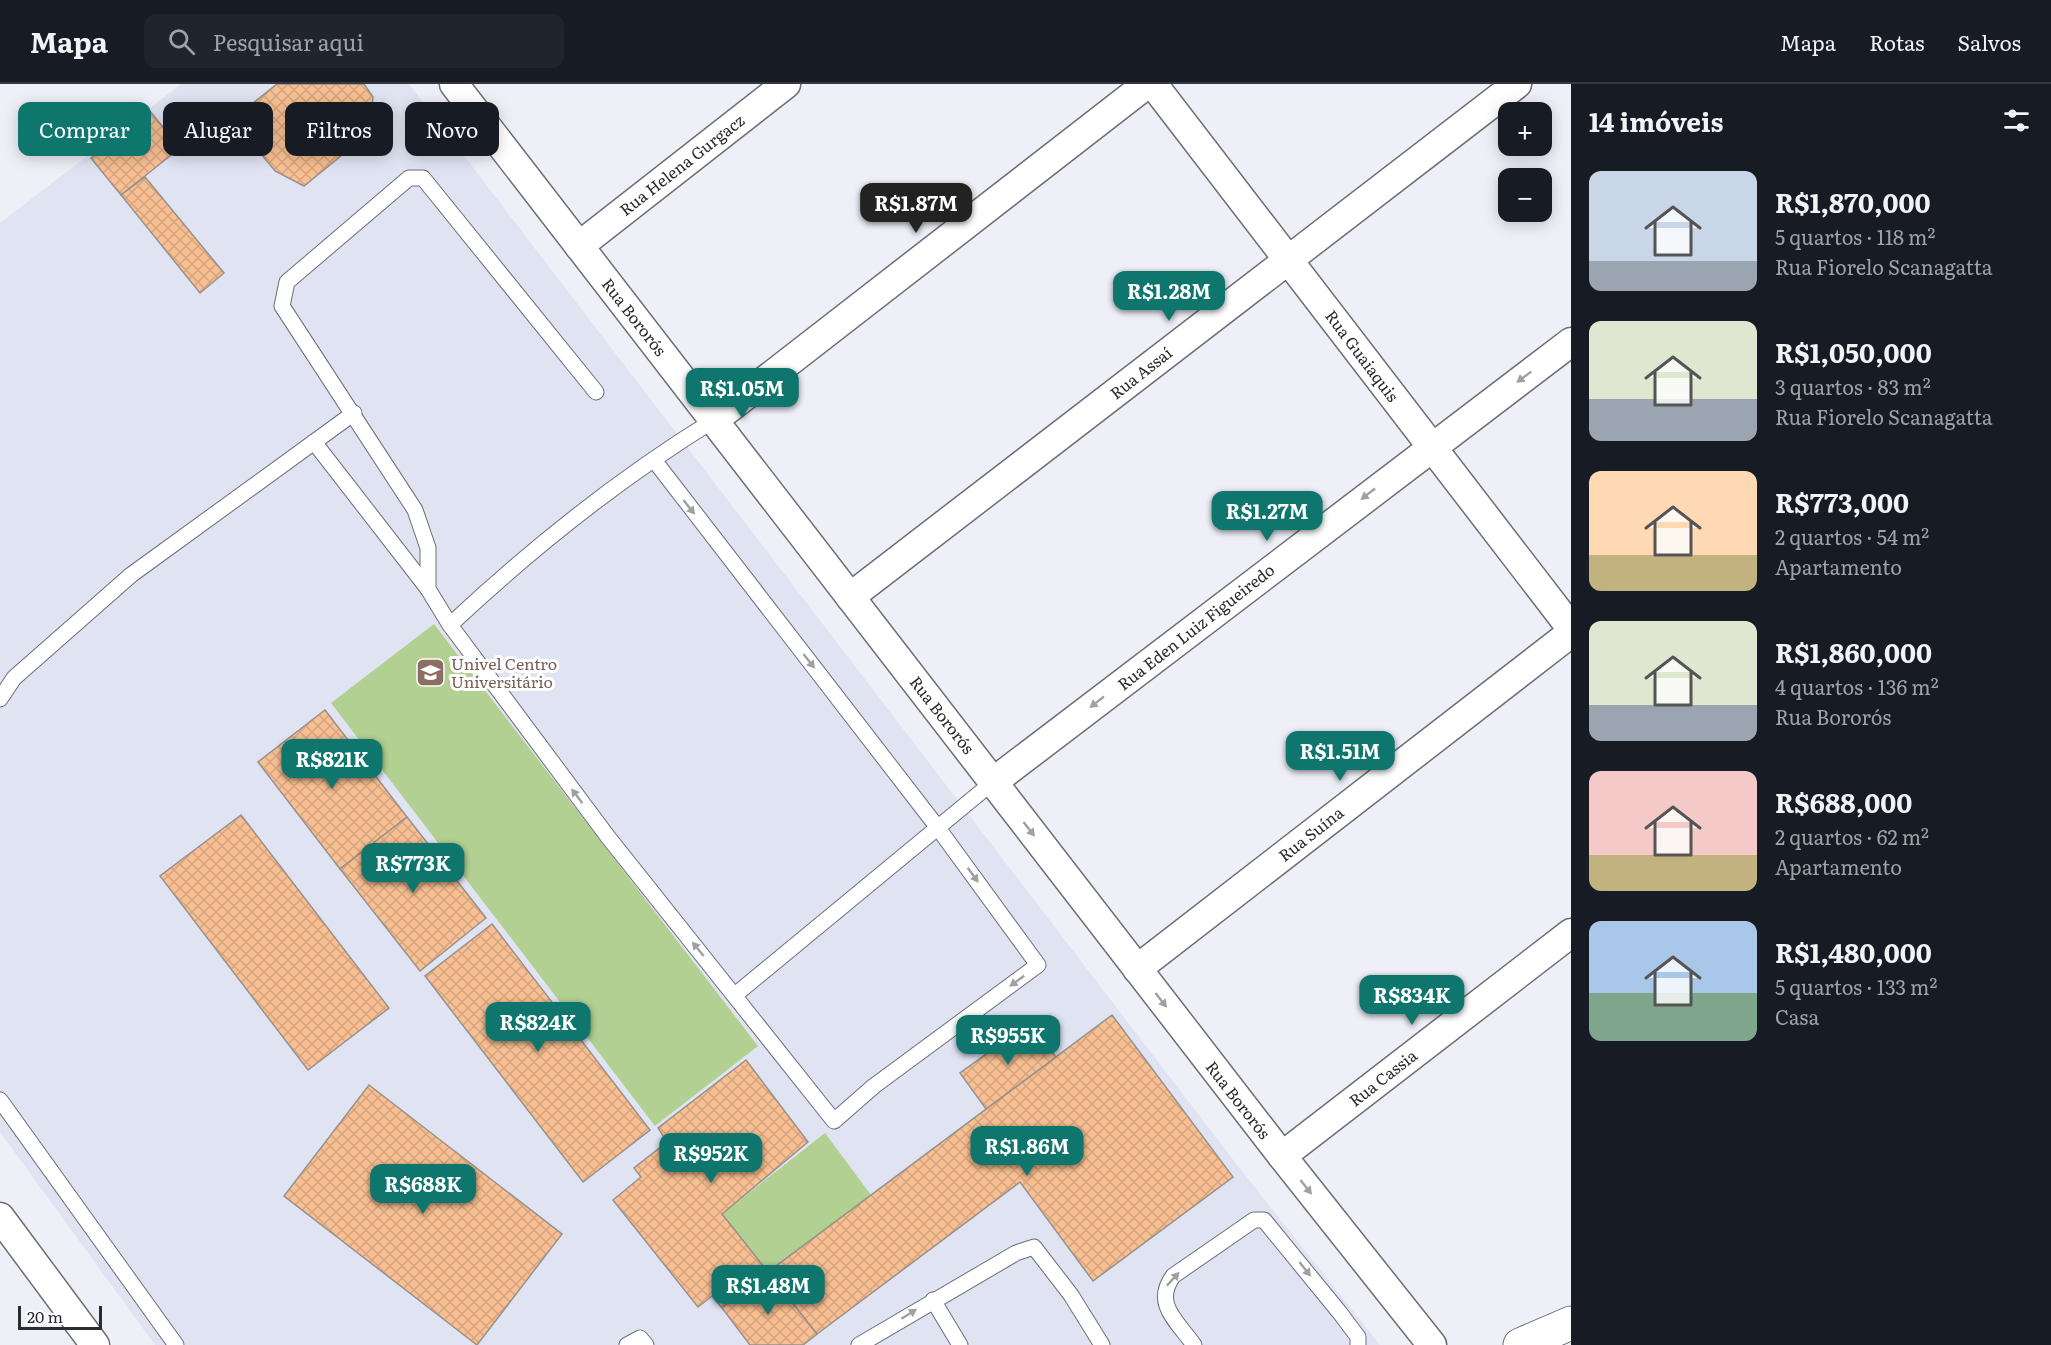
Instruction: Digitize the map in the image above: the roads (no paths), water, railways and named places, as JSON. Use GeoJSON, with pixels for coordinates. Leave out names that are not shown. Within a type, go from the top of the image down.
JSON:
{"type":"FeatureCollection","features":[{"type":"Feature","properties":{"kind":"main road"},"geometry":{"type":"LineString","coordinates":[[1520,1345],[1571,1323]]}},
{"type":"Feature","properties":{"kind":"street","name":"Rua Bororós"},"geometry":{"type":"LineString","coordinates":[[454,84],[1282,1156],[1432,1345]]}},
{"type":"Feature","properties":{"kind":"street","name":"Rua Helena Gurgacz"},"geometry":{"type":"LineString","coordinates":[[579,246],[786,84]]}},
{"type":"Feature","properties":{"kind":"street"},"geometry":{"type":"LineString","coordinates":[[714,420],[1147,84]]}},
{"type":"Feature","properties":{"kind":"street","name":"Rua Guaiaquis"},"geometry":{"type":"LineString","coordinates":[[1153,84],[1571,628]]}},
{"type":"Feature","properties":{"kind":"street","name":"Rua Assaí"},"geometry":{"type":"LineString","coordinates":[[850,597],[1517,84]]}},
{"type":"Feature","properties":{"kind":"street","name":"Rua Eden Luiz Figueiredo"},"geometry":{"type":"LineString","coordinates":[[993,782],[1431,446],[1571,342]]}},
{"type":"Feature","properties":{"kind":"street","name":"Rua Suína"},"geometry":{"type":"LineString","coordinates":[[1137,969],[1571,633]]}},
{"type":"Feature","properties":{"kind":"street","name":"Rua Cassia"},"geometry":{"type":"LineString","coordinates":[[1282,1156],[1571,933]]}},
{"type":"Feature","properties":{"kind":"street"},"geometry":{"type":"LineString","coordinates":[[0,1217],[95,1345]]}},
{"type":"Feature","properties":{"kind":"lane"},"geometry":{"type":"LineString","coordinates":[[428,589],[428,548],[415,510],[354,413],[282,306],[287,282],[409,178],[423,178],[596,392]]}},
{"type":"Feature","properties":{"kind":"lane"},"geometry":{"type":"LineString","coordinates":[[0,699],[14,678],[131,575],[354,413]]}},
{"type":"Feature","properties":{"kind":"lane"},"geometry":{"type":"LineString","coordinates":[[450,626],[486,592],[654,460],[714,420]]}},
{"type":"Feature","properties":{"kind":"lane"},"geometry":{"type":"LineString","coordinates":[[314,442],[428,589],[450,626],[608,837],[834,1121],[874,1086],[1038,965],[938,828],[654,460]]}},
{"type":"Feature","properties":{"kind":"lane"},"geometry":{"type":"LineString","coordinates":[[406,563],[428,548]]}},
{"type":"Feature","properties":{"kind":"lane"},"geometry":{"type":"LineString","coordinates":[[735,995],[993,782]]}},
{"type":"Feature","properties":{"kind":"lane"},"geometry":{"type":"LineString","coordinates":[[0,1100],[176,1345]]}},
{"type":"Feature","properties":{"kind":"lane"},"geometry":{"type":"LineString","coordinates":[[1193,1345],[1164,1302],[1164,1288],[1173,1276],[1254,1220],[1264,1220],[1270,1225],[1358,1337],[1358,1345]]}},
{"type":"Feature","properties":{"kind":"lane"},"geometry":{"type":"LineString","coordinates":[[860,1345],[1016,1252],[1034,1247],[1071,1295],[1102,1345]]}},
{"type":"Feature","properties":{"kind":"lane"},"geometry":{"type":"LineString","coordinates":[[933,1300],[960,1345]]}},
{"type":"Feature","properties":{"kind":"lane"},"geometry":{"type":"LineString","coordinates":[[627,1345],[640,1338],[646,1345]]}},
{"type":"Feature","properties":{"kind":"place","name":"Univel Centro Universitário"},"geometry":{"type":"Point","coordinates":[430,673]}}]}
